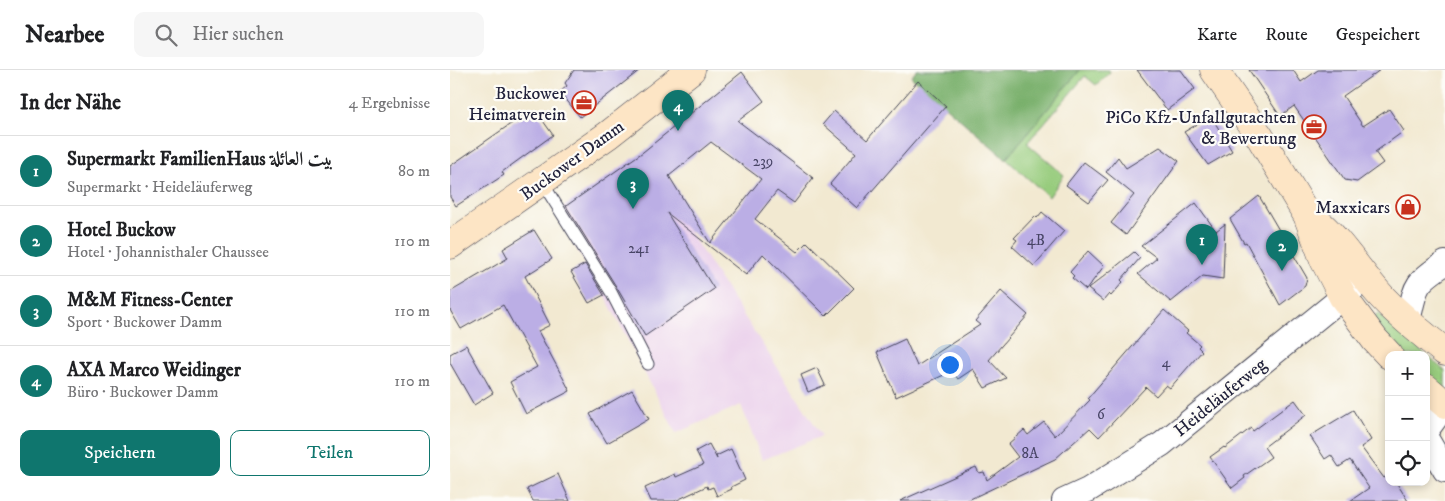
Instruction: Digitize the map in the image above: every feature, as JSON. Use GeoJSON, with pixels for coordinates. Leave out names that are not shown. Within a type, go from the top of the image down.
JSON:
{"type":"FeatureCollection","features":[{"type":"Feature","properties":{"kind":"main road","name":"Buckower Damm"},"geometry":{"type":"LineString","coordinates":[[450,245],[608,135],[691,70]]}},
{"type":"Feature","properties":{"kind":"main road"},"geometry":{"type":"LineString","coordinates":[[1214,70],[1260,137],[1308,214],[1324,260],[1343,297],[1385,351]]}},
{"type":"Feature","properties":{"kind":"main road"},"geometry":{"type":"LineString","coordinates":[[1308,214],[1330,234],[1382,297],[1408,322],[1445,352]]}},
{"type":"Feature","properties":{"kind":"main road"},"geometry":{"type":"LineString","coordinates":[[1430,392],[1445,405]]}},
{"type":"Feature","properties":{"kind":"street"},"geometry":{"type":"LineString","coordinates":[[1408,322],[1415,288],[1424,277],[1445,263]]}},
{"type":"Feature","properties":{"kind":"street","name":"Heideläuferweg"},"geometry":{"type":"LineString","coordinates":[[1064,501],[1090,495],[1162,444],[1366,278]]}},
{"type":"Feature","properties":{"kind":"street"},"geometry":{"type":"LineString","coordinates":[[1430,426],[1445,405]]}},
{"type":"Feature","properties":{"kind":"street"},"geometry":{"type":"LineString","coordinates":[[1428,441],[1445,470]]}},
{"type":"Feature","properties":{"kind":"lane"},"geometry":{"type":"LineString","coordinates":[[542,182],[611,292],[648,364]]}},
{"type":"Feature","properties":{"kind":"shaded area"},"geometry":{"type":"Polygon","coordinates":[[[633,158],[672,205],[822,436],[762,460],[741,405],[676,433],[604,294],[555,213],[633,158]]]}},
{"type":"Feature","properties":{"kind":"green space"},"geometry":{"type":"Polygon","coordinates":[[[917,70],[1080,70],[1006,159],[911,77],[917,70]]]}},
{"type":"Feature","properties":{"kind":"green space"},"geometry":{"type":"Polygon","coordinates":[[[1080,70],[1109,70],[1110,72],[1096,85],[1085,76],[1027,143],[1064,175],[1049,197],[1006,159],[1080,70]]]}},
{"type":"Feature","properties":{"kind":"green space"},"geometry":{"type":"Polygon","coordinates":[[[1378,313],[1421,351],[1398,351],[1370,320],[1378,313]]]}},
{"type":"Feature","properties":{"kind":"green space"},"geometry":{"type":"Polygon","coordinates":[[[1430,358],[1445,371],[1445,391],[1430,379],[1430,358]]]}},
{"type":"Feature","properties":{"kind":"building"},"geometry":{"type":"Polygon","coordinates":[[[574,70],[640,70],[580,117],[560,92],[567,86],[565,83],[574,70]]]}},
{"type":"Feature","properties":{"kind":"building"},"geometry":{"type":"Polygon","coordinates":[[[1137,70],[1181,70],[1195,89],[1167,110],[1137,70]]]}},
{"type":"Feature","properties":{"kind":"building"},"geometry":{"type":"Polygon","coordinates":[[[1249,70],[1293,70],[1301,82],[1318,70],[1380,70],[1343,96],[1363,126],[1389,109],[1404,131],[1375,152],[1383,163],[1357,182],[1345,180],[1294,106],[1280,116],[1249,70]]]}},
{"type":"Feature","properties":{"kind":"building"},"geometry":{"type":"Polygon","coordinates":[[[742,72],[764,101],[738,121],[813,178],[794,203],[777,191],[755,219],[797,252],[807,242],[854,288],[826,316],[763,254],[746,275],[667,213],[714,289],[645,336],[566,206],[643,152],[742,72]],[[711,142],[669,176],[710,243],[761,179],[711,142]]]}},
{"type":"Feature","properties":{"kind":"building"},"geometry":{"type":"Polygon","coordinates":[[[918,81],[946,106],[857,208],[830,184],[856,153],[823,124],[834,111],[867,140],[918,81]]]}},
{"type":"Feature","properties":{"kind":"building"},"geometry":{"type":"Polygon","coordinates":[[[536,111],[553,135],[502,172],[504,175],[456,206],[450,197],[450,166],[525,114],[528,117],[536,111]]]}},
{"type":"Feature","properties":{"kind":"building"},"geometry":{"type":"Polygon","coordinates":[[[1211,116],[1232,151],[1208,165],[1184,132],[1211,116]]]}},
{"type":"Feature","properties":{"kind":"building"},"geometry":{"type":"Polygon","coordinates":[[[1160,147],[1179,161],[1126,235],[1111,223],[1134,195],[1106,172],[1118,157],[1126,168],[1160,147]]]}},
{"type":"Feature","properties":{"kind":"building"},"geometry":{"type":"Polygon","coordinates":[[[1084,162],[1108,180],[1089,202],[1066,185],[1084,162]]]}},
{"type":"Feature","properties":{"kind":"building"},"geometry":{"type":"Polygon","coordinates":[[[1259,196],[1307,278],[1305,286],[1280,305],[1246,242],[1244,243],[1230,219],[1259,196]]]}},
{"type":"Feature","properties":{"kind":"building"},"geometry":{"type":"Polygon","coordinates":[[[1196,203],[1216,231],[1225,224],[1223,279],[1203,276],[1171,302],[1138,274],[1157,258],[1141,246],[1196,203]]]}},
{"type":"Feature","properties":{"kind":"building"},"geometry":{"type":"Polygon","coordinates":[[[1042,212],[1064,231],[1034,266],[1012,246],[1017,240],[1014,238],[1035,216],[1037,218],[1042,212]]]}},
{"type":"Feature","properties":{"kind":"building"},"geometry":{"type":"Polygon","coordinates":[[[534,230],[552,259],[525,276],[550,325],[538,331],[570,391],[526,414],[510,382],[537,367],[503,305],[461,329],[450,310],[450,292],[508,258],[503,249],[534,230]]]}},
{"type":"Feature","properties":{"kind":"building"},"geometry":{"type":"Polygon","coordinates":[[[1088,251],[1104,266],[1086,290],[1072,278],[1074,276],[1070,272],[1088,251]]]}},
{"type":"Feature","properties":{"kind":"building"},"geometry":{"type":"Polygon","coordinates":[[[1134,252],[1140,258],[1121,280],[1123,282],[1111,296],[1109,294],[1103,301],[1088,289],[1134,252]]]}},
{"type":"Feature","properties":{"kind":"building"},"geometry":{"type":"Polygon","coordinates":[[[585,264],[604,295],[589,303],[571,272],[585,264]]]}},
{"type":"Feature","properties":{"kind":"building"},"geometry":{"type":"Polygon","coordinates":[[[1001,291],[1028,315],[989,360],[1006,378],[985,388],[973,369],[958,379],[939,355],[946,374],[896,397],[877,352],[905,339],[917,366],[980,325],[975,321],[1001,291]]]}},
{"type":"Feature","properties":{"kind":"building"},"geometry":{"type":"Polygon","coordinates":[[[1164,310],[1188,331],[1186,333],[1200,345],[1198,347],[1202,351],[1170,388],[1166,385],[1156,396],[1146,387],[1099,437],[1090,428],[1055,459],[966,501],[900,501],[976,467],[979,473],[984,472],[987,480],[1018,457],[1008,444],[1024,430],[1028,435],[1044,422],[1055,436],[1090,400],[1088,398],[1164,310]]]}},
{"type":"Feature","properties":{"kind":"building"},"geometry":{"type":"Polygon","coordinates":[[[466,345],[493,393],[474,405],[450,363],[450,354],[466,345]]]}},
{"type":"Feature","properties":{"kind":"building"},"geometry":{"type":"Polygon","coordinates":[[[817,368],[825,385],[808,392],[801,375],[817,368]]]}},
{"type":"Feature","properties":{"kind":"building"},"geometry":{"type":"Polygon","coordinates":[[[632,390],[649,419],[607,443],[590,414],[632,390]]]}},
{"type":"Feature","properties":{"kind":"building"},"geometry":{"type":"Polygon","coordinates":[[[1295,400],[1306,415],[1264,447],[1271,457],[1244,476],[1245,478],[1232,488],[1210,457],[1251,428],[1253,431],[1295,400]]]}},
{"type":"Feature","properties":{"kind":"building"},"geometry":{"type":"Polygon","coordinates":[[[1353,410],[1371,440],[1361,447],[1385,477],[1385,486],[1399,486],[1408,501],[1350,501],[1369,488],[1350,460],[1339,467],[1331,455],[1325,459],[1310,436],[1353,410]]]}},
{"type":"Feature","properties":{"kind":"building"},"geometry":{"type":"Polygon","coordinates":[[[709,444],[717,459],[716,456],[731,449],[745,480],[717,496],[713,487],[708,489],[707,486],[675,501],[651,501],[645,488],[675,474],[676,477],[703,465],[696,451],[709,444]]]}},
{"type":"Feature","properties":{"kind":"building"},"geometry":{"type":"Polygon","coordinates":[[[558,474],[570,501],[533,501],[527,489],[558,474]]]}},
{"type":"Feature","properties":{"kind":"place","name":"Buckower Heimatverein"},"geometry":{"type":"Point","coordinates":[584,103]}},
{"type":"Feature","properties":{"kind":"place","name":"PiCo Kfz-Unfallgutachten & Bewertung"},"geometry":{"type":"Point","coordinates":[1314,127]}},
{"type":"Feature","properties":{"kind":"place","name":"AXA Marco Weidinger"},"geometry":{"type":"Point","coordinates":[678,131]}},
{"type":"Feature","properties":{"kind":"place","name":"Maxxicars"},"geometry":{"type":"Point","coordinates":[1408,207]}},
{"type":"Feature","properties":{"kind":"place","name":"M&M Fitness-Center"},"geometry":{"type":"Point","coordinates":[633,209]}},
{"type":"Feature","properties":{"kind":"place","name":"Supermarkt FamilienHaus بيت العائلة"},"geometry":{"type":"Point","coordinates":[1202,265]}},
{"type":"Feature","properties":{"kind":"place","name":"Hotel Buckow"},"geometry":{"type":"Point","coordinates":[1282,271]}}]}
